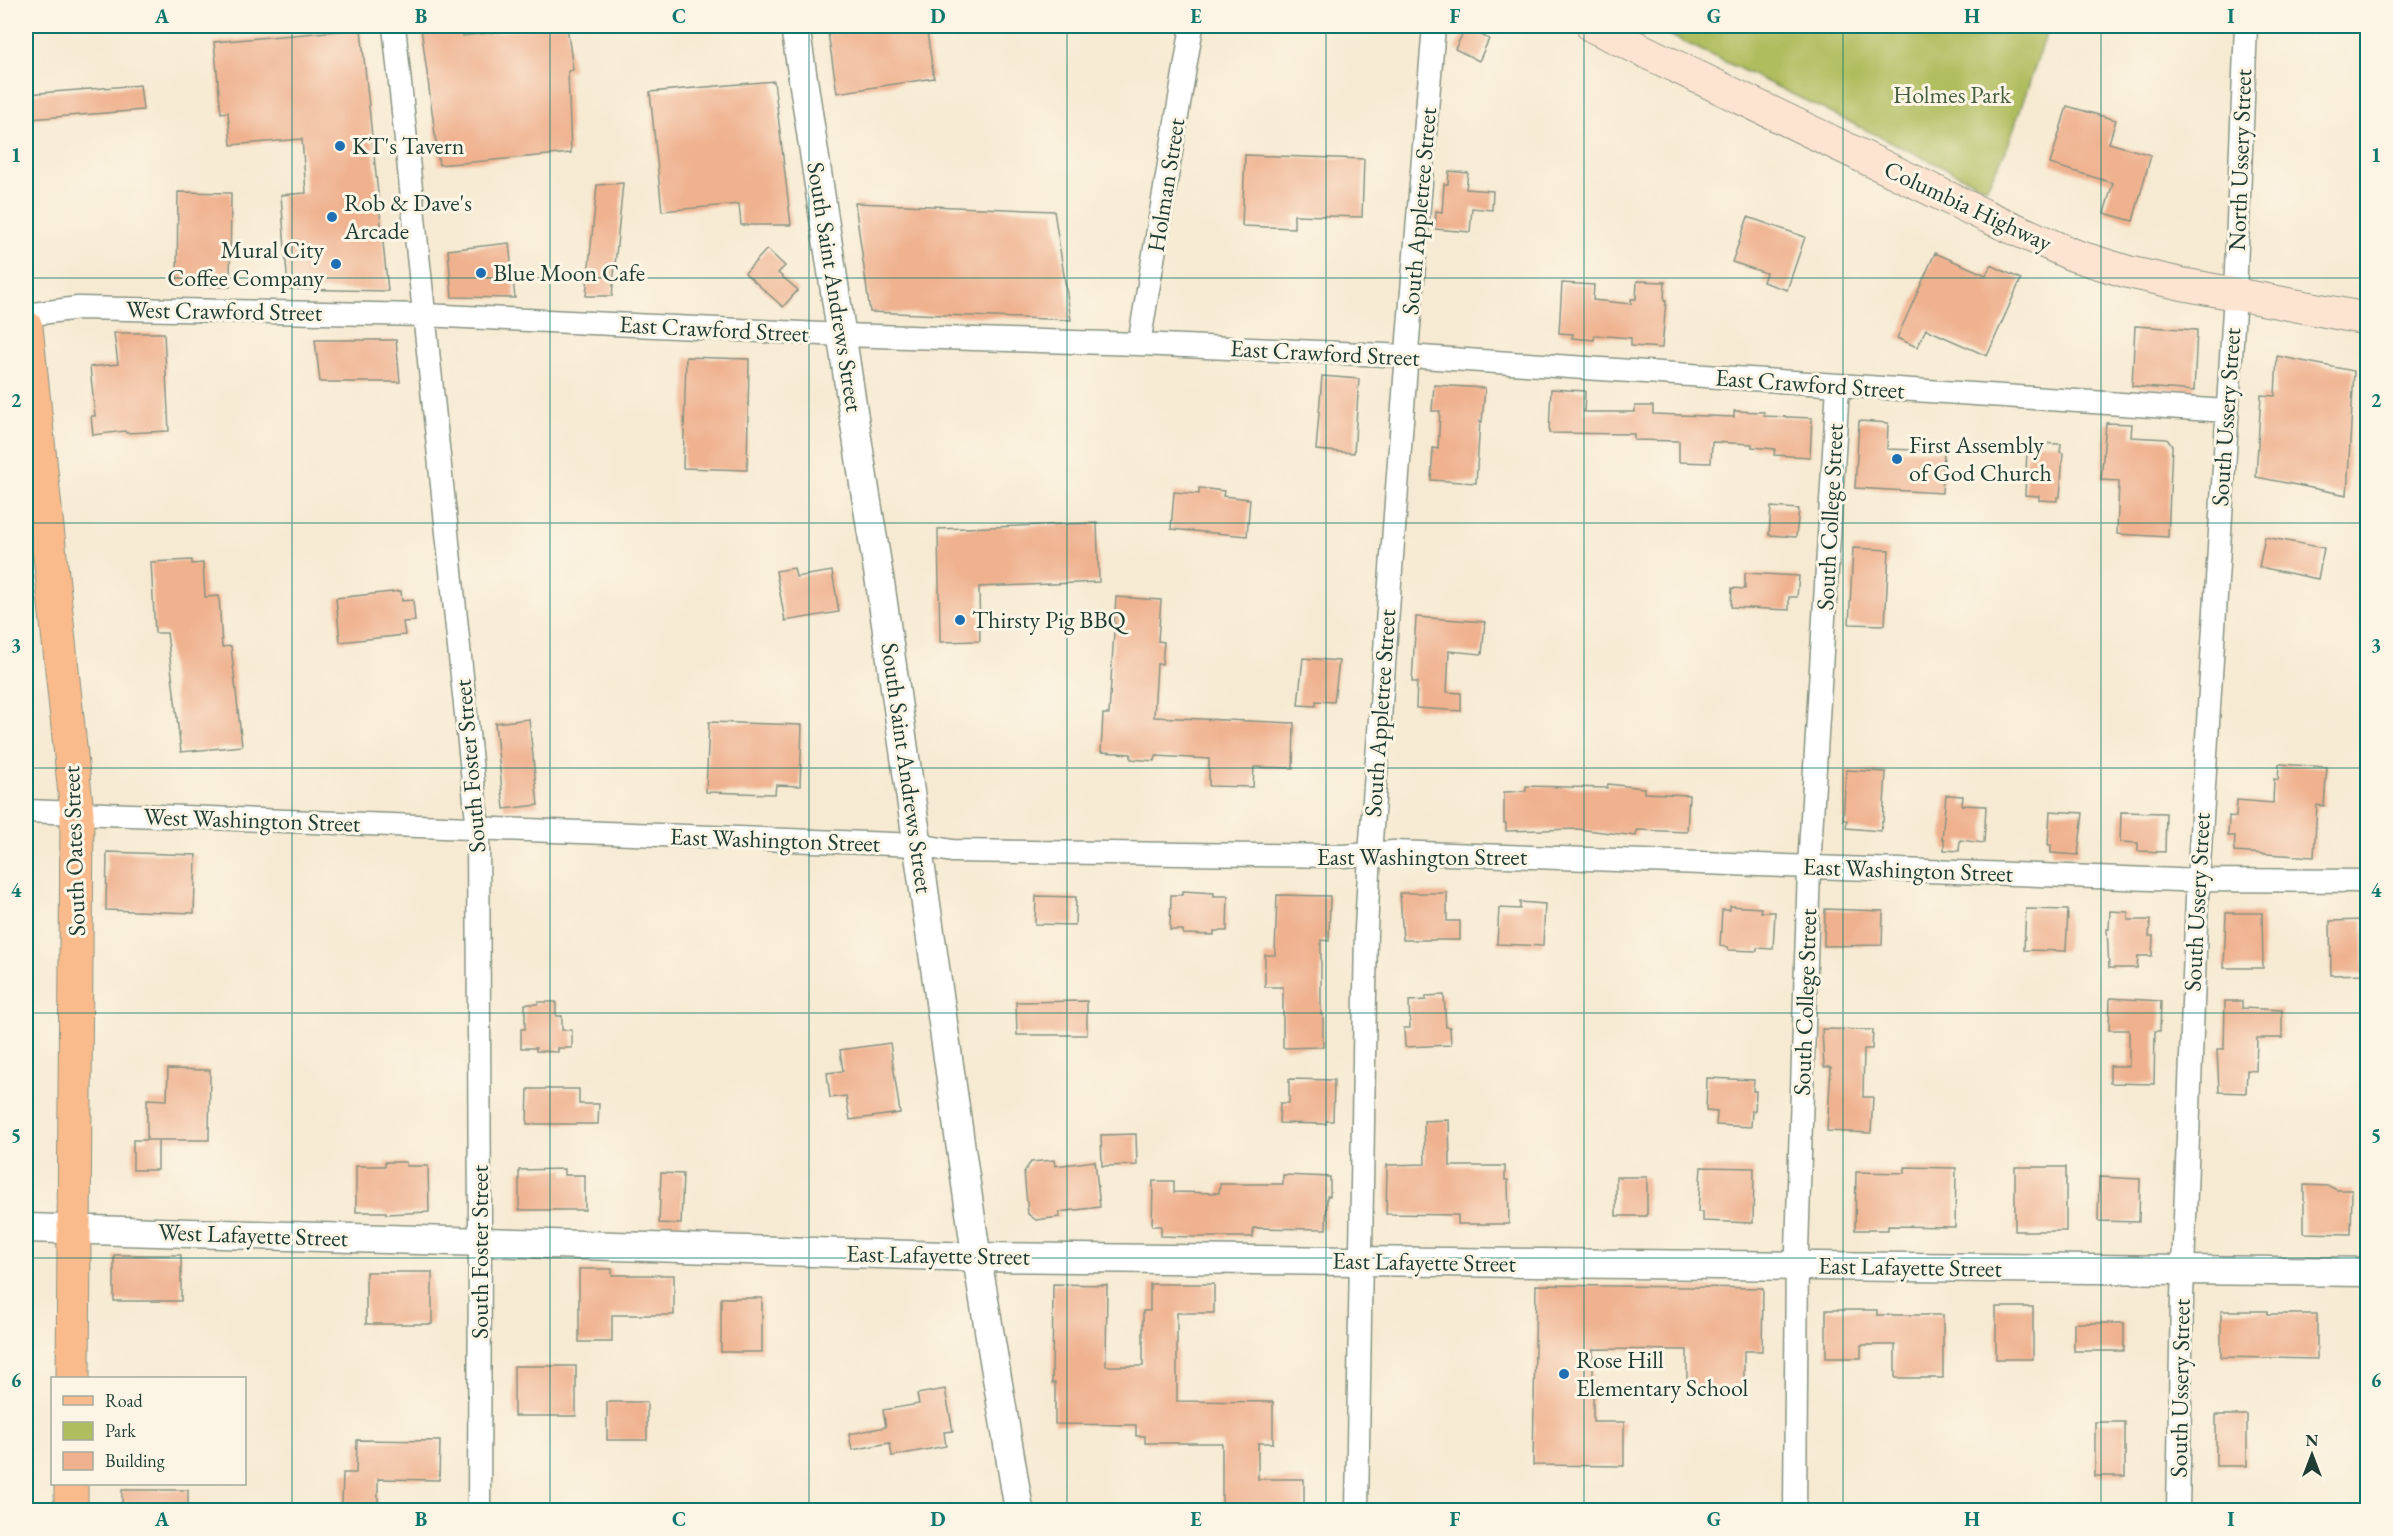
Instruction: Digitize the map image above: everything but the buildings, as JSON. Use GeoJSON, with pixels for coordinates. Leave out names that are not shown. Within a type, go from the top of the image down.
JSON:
{"type":"FeatureCollection","features":[{"type":"Feature","properties":{"kind":"main road","name":"Columbia Highway"},"geometry":{"type":"LineString","coordinates":[[1592,26],[1988,218],[2073,255],[2128,272],[2367,319]]}},
{"type":"Feature","properties":{"kind":"main road","name":"South Oates Street"},"geometry":{"type":"LineString","coordinates":[[26,327],[76,813],[73,1377]]}},
{"type":"Feature","properties":{"kind":"main road"},"geometry":{"type":"LineString","coordinates":[[71,1485],[71,1510]]}},
{"type":"Feature","properties":{"kind":"street","name":"South Foster Street"},"geometry":{"type":"LineString","coordinates":[[393,26],[478,830],[479,1510]]}},
{"type":"Feature","properties":{"kind":"street","name":"South Saint Andrews Street"},"geometry":{"type":"LineString","coordinates":[[795,26],[919,845],[977,1257],[1019,1510]]}},
{"type":"Feature","properties":{"kind":"street","name":"Holman Street"},"geometry":{"type":"LineString","coordinates":[[1139,344],[1192,26]]}},
{"type":"Feature","properties":{"kind":"street","name":"South Appletree Street"},"geometry":{"type":"LineString","coordinates":[[1357,1510],[1366,929],[1407,356],[1434,26]]}},
{"type":"Feature","properties":{"kind":"street","name":"North Ussery Street"},"geometry":{"type":"LineString","coordinates":[[2235,294],[2246,26]]}},
{"type":"Feature","properties":{"kind":"street","name":"South Ussery Street"},"geometry":{"type":"LineString","coordinates":[[2178,1510],[2182,1270],[2198,880],[2235,294]]}},
{"type":"Feature","properties":{"kind":"street","name":"West Crawford Street"},"geometry":{"type":"LineString","coordinates":[[26,315],[78,308],[424,315]]}},
{"type":"Feature","properties":{"kind":"street","name":"East Crawford Street"},"geometry":{"type":"LineString","coordinates":[[424,315],[842,335],[1139,344],[1407,356],[2226,411]]}},
{"type":"Feature","properties":{"kind":"street","name":"South College Street"},"geometry":{"type":"LineString","coordinates":[[1795,1510],[1797,1266],[1809,867],[1838,386]]}},
{"type":"Feature","properties":{"kind":"street","name":"West Washington Street"},"geometry":{"type":"LineString","coordinates":[[26,811],[478,830]]}},
{"type":"Feature","properties":{"kind":"street","name":"East Washington Street"},"geometry":{"type":"LineString","coordinates":[[478,830],[919,845],[964,851],[1343,856],[1393,852],[2198,880],[2367,881]]}},
{"type":"Feature","properties":{"kind":"street","name":"West Lafayette Street"},"geometry":{"type":"LineString","coordinates":[[26,1228],[480,1242]]}},
{"type":"Feature","properties":{"kind":"street","name":"East Lafayette Street"},"geometry":{"type":"LineString","coordinates":[[480,1242],[977,1257],[2367,1272]]}},
{"type":"Feature","properties":{"kind":"green space","name":"Holmes Park"},"geometry":{"type":"Polygon","coordinates":[[[1651,26],[2049,26],[2007,148],[1986,188],[1651,26]]]}},
{"type":"Feature","properties":{"kind":"place","name":"KT's Tavern"},"geometry":{"type":"Point","coordinates":[340,146]}},
{"type":"Feature","properties":{"kind":"place","name":"Rob & Dave's Arcade"},"geometry":{"type":"Point","coordinates":[332,217]}},
{"type":"Feature","properties":{"kind":"place","name":"Mural City Coffee Company"},"geometry":{"type":"Point","coordinates":[336,264]}},
{"type":"Feature","properties":{"kind":"place","name":"Blue Moon Cafe"},"geometry":{"type":"Point","coordinates":[481,273]}},
{"type":"Feature","properties":{"kind":"place","name":"First Assembly of God Church"},"geometry":{"type":"Point","coordinates":[1897,459]}},
{"type":"Feature","properties":{"kind":"place","name":"Thirsty Pig BBQ"},"geometry":{"type":"Point","coordinates":[960,620]}},
{"type":"Feature","properties":{"kind":"place","name":"Rose Hill Elementary School"},"geometry":{"type":"Point","coordinates":[1564,1374]}}]}
